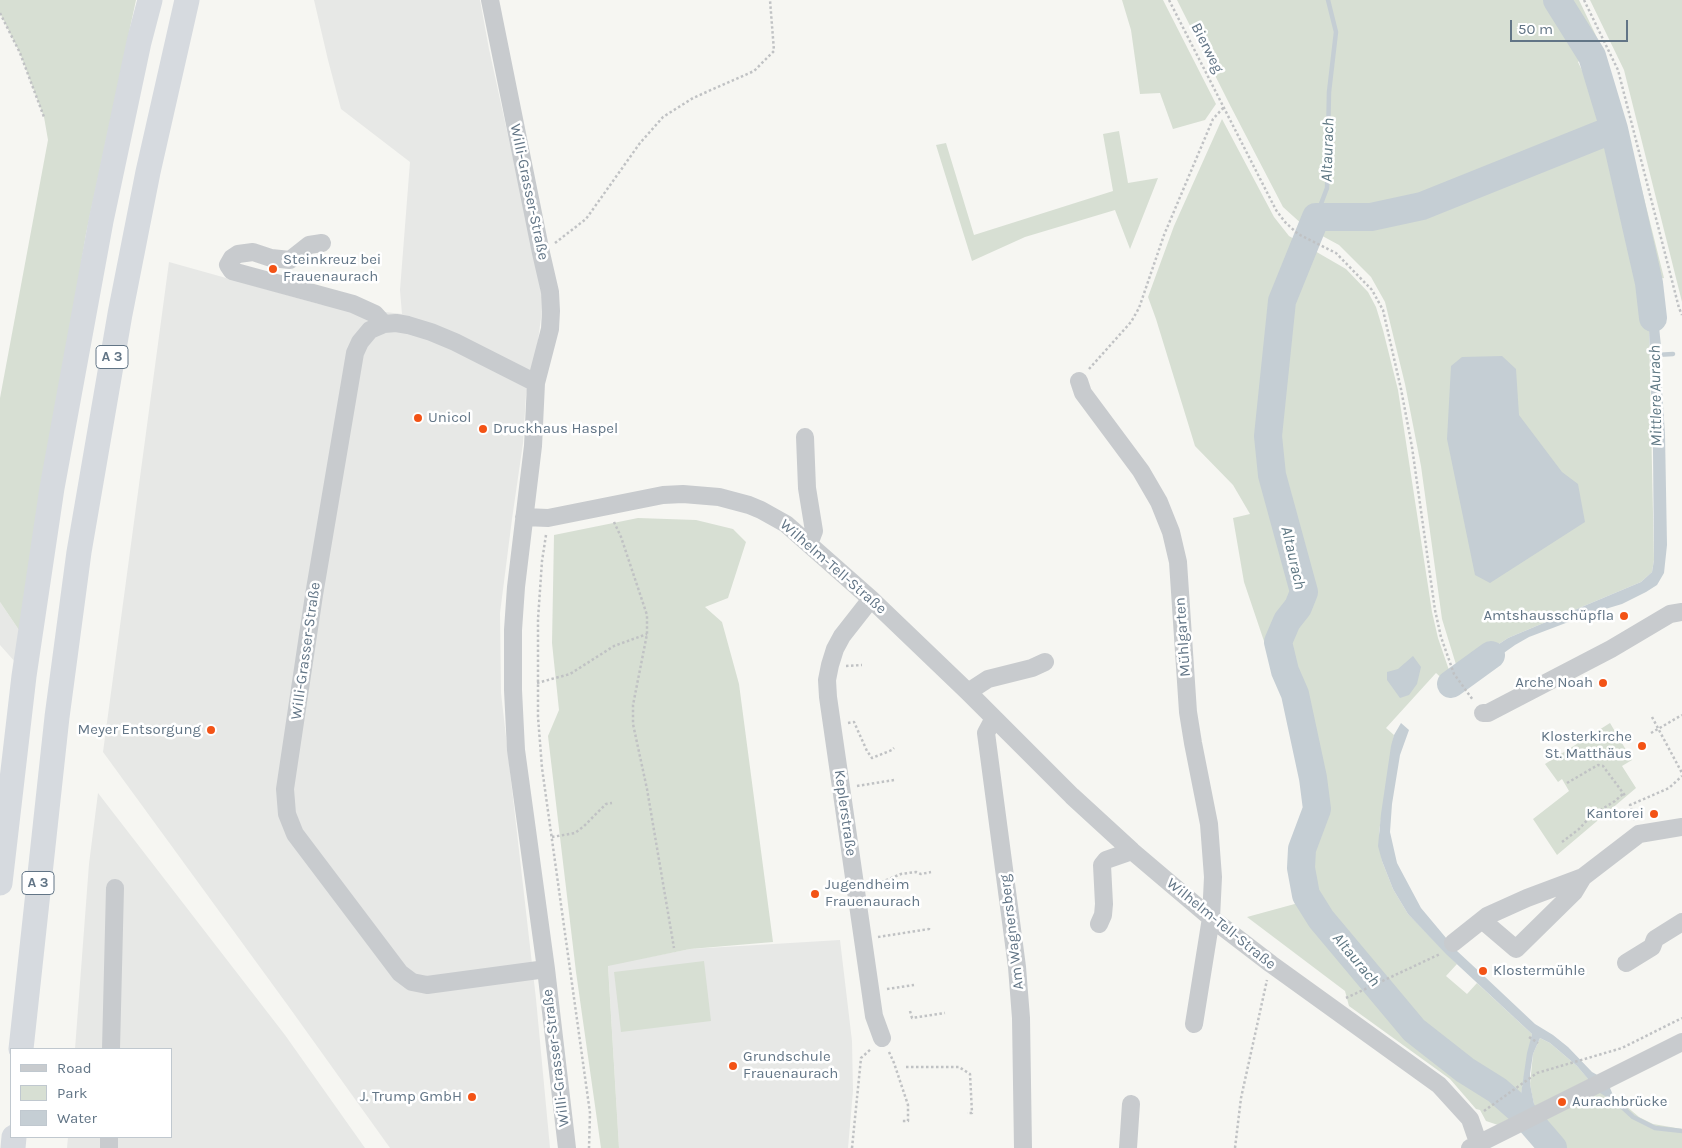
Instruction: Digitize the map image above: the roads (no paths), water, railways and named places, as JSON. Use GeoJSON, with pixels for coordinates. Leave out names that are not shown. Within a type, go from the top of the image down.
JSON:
{"type":"FeatureCollection","features":[{"type":"Feature","properties":{"kind":"highway","name":"A 3"},"geometry":{"type":"LineString","coordinates":[[0,883],[24,676],[55,469],[101,221],[139,42],[150,0]]}},
{"type":"Feature","properties":{"kind":"highway","name":"A 3"},"geometry":{"type":"LineString","coordinates":[[21,1048],[57,717],[81,543],[120,314],[150,162],[187,0]]}},
{"type":"Feature","properties":{"kind":"street","name":"Willi-Grasser-Straße"},"geometry":{"type":"LineString","coordinates":[[490,0],[550,292],[550,328],[536,383],[533,446],[516,587],[513,630],[513,690],[516,750],[546,969],[567,1148]]}},
{"type":"Feature","properties":{"kind":"street"},"geometry":{"type":"LineString","coordinates":[[322,243],[309,245],[290,260],[271,258],[253,252],[238,254],[232,258],[228,265],[232,270],[353,304],[376,314],[384,324],[396,322],[431,332],[536,383]]}},
{"type":"Feature","properties":{"kind":"street","name":"Willi-Grasser-Straße"},"geometry":{"type":"LineString","coordinates":[[384,324],[370,330],[360,342],[355,352],[312,604],[286,789],[287,814],[295,834],[400,973],[412,982],[427,985],[546,969]]}},
{"type":"Feature","properties":{"kind":"street","name":"Mühlgarten"},"geometry":{"type":"LineString","coordinates":[[1079,380],[1083,393],[1141,471],[1158,502],[1171,532],[1178,562],[1188,712],[1208,824],[1213,877],[1211,918],[1194,1024]]}},
{"type":"Feature","properties":{"kind":"street"},"geometry":{"type":"LineString","coordinates":[[805,438],[807,488],[814,531],[809,544]]}},
{"type":"Feature","properties":{"kind":"street","name":"Wilhelm-Tell-Straße"},"geometry":{"type":"LineString","coordinates":[[524,517],[548,518],[663,495],[683,494],[719,497],[762,510],[786,524],[871,599],[1072,796],[1132,851],[1211,918],[1271,964],[1439,1085],[1470,1119],[1476,1147]]}},
{"type":"Feature","properties":{"kind":"street","name":"Keplerstraße"},"geometry":{"type":"LineString","coordinates":[[871,599],[842,636],[835,649],[830,664],[828,697],[870,991],[874,1016],[882,1038]]}},
{"type":"Feature","properties":{"kind":"street"},"geometry":{"type":"LineString","coordinates":[[1484,713],[1488,713],[1611,649],[1670,614],[1682,612]]}},
{"type":"Feature","properties":{"kind":"street"},"geometry":{"type":"LineString","coordinates":[[968,692],[988,679],[1032,668],[1045,662]]}},
{"type":"Feature","properties":{"kind":"street","name":"Am Wagnersberg"},"geometry":{"type":"LineString","coordinates":[[994,718],[986,733],[1017,967],[1022,1032],[1023,1148]]}},
{"type":"Feature","properties":{"kind":"street"},"geometry":{"type":"LineString","coordinates":[[1453,943],[1482,920],[1527,898],[1583,877],[1639,834],[1682,827]]}},
{"type":"Feature","properties":{"kind":"street"},"geometry":{"type":"LineString","coordinates":[[1099,924],[1103,915],[1104,904],[1102,865],[1106,860],[1132,851]]}},
{"type":"Feature","properties":{"kind":"street"},"geometry":{"type":"LineString","coordinates":[[1482,920],[1516,949],[1574,892],[1583,877]]}},
{"type":"Feature","properties":{"kind":"street"},"geometry":{"type":"LineString","coordinates":[[111,1048],[115,888]]}},
{"type":"Feature","properties":{"kind":"street"},"geometry":{"type":"LineString","coordinates":[[1626,963],[1652,947],[1655,938],[1682,922]]}},
{"type":"Feature","properties":{"kind":"street"},"geometry":{"type":"LineString","coordinates":[[1476,1147],[1503,1131],[1682,1042]]}},
{"type":"Feature","properties":{"kind":"street"},"geometry":{"type":"LineString","coordinates":[[1128,1148],[1131,1104]]}},
{"type":"Feature","properties":{"kind":"water"},"geometry":{"type":"Polygon","coordinates":[[[1654,279],[1661,346],[1665,434],[1667,545],[1664,573],[1657,585],[1646,592],[1622,604],[1592,613],[1529,637],[1463,682],[1458,671],[1508,638],[1641,582],[1652,572],[1654,560],[1653,451],[1649,328],[1645,281],[1654,279]]]}},
{"type":"Feature","properties":{"kind":"water"},"geometry":{"type":"Polygon","coordinates":[[[1502,356],[1516,369],[1519,415],[1562,472],[1578,484],[1585,522],[1490,583],[1475,575],[1447,439],[1451,366],[1462,357],[1502,356]]]}},
{"type":"Feature","properties":{"kind":"water"},"geometry":{"type":"Polygon","coordinates":[[[1413,656],[1421,667],[1417,684],[1409,695],[1400,698],[1387,680],[1387,672],[1398,669],[1413,656]]]}},
{"type":"Feature","properties":{"kind":"water"},"geometry":{"type":"Polygon","coordinates":[[[1401,723],[1409,730],[1400,755],[1392,804],[1390,832],[1397,863],[1421,908],[1457,951],[1535,1024],[1568,1047],[1592,1072],[1601,1077],[1613,1095],[1610,1099],[1600,1093],[1577,1066],[1550,1043],[1540,1038],[1533,1054],[1530,1074],[1535,1109],[1540,1122],[1562,1148],[1545,1148],[1522,1130],[1506,1108],[1466,1078],[1474,1069],[1503,1083],[1518,1095],[1521,1094],[1532,1034],[1446,954],[1408,914],[1393,889],[1382,861],[1378,846],[1381,814],[1391,746],[1394,735],[1401,723]]]}},
{"type":"Feature","properties":{"kind":"waterway","name":"Altaurach"},"geometry":{"type":"LineString","coordinates":[[1316,217],[1327,188],[1329,92],[1336,32],[1328,0]]}},
{"type":"Feature","properties":{"kind":"waterway","name":"Mittlere Aurach"},"geometry":{"type":"LineString","coordinates":[[1557,0],[1592,56],[1614,129],[1649,283],[1653,318]]}},
{"type":"Feature","properties":{"kind":"waterway","name":"Altaurach"},"geometry":{"type":"LineString","coordinates":[[1553,1148],[1522,1112],[1497,1090],[1465,1070],[1414,1030],[1321,919],[1306,895],[1301,868],[1302,849],[1317,809],[1313,778],[1295,694],[1285,671],[1278,642],[1287,621],[1298,607],[1304,592],[1272,475],[1268,436],[1282,301],[1316,217],[1371,217],[1422,206],[1614,129]]}},
{"type":"Feature","properties":{"kind":"waterway"},"geometry":{"type":"LineString","coordinates":[[1656,355],[1673,354]]}},
{"type":"Feature","properties":{"kind":"waterway","name":"Mittlere Aurach"},"geometry":{"type":"LineString","coordinates":[[1451,684],[1491,655]]}},
{"type":"Feature","properties":{"kind":"waterway"},"geometry":{"type":"LineString","coordinates":[[1608,1094],[1633,1117],[1655,1128],[1682,1131]]}},
{"type":"Feature","properties":{"kind":"place","name":"Steinkreuz bei Frauenaurach"},"geometry":{"type":"Point","coordinates":[273,269]}},
{"type":"Feature","properties":{"kind":"place","name":"Unicol"},"geometry":{"type":"Point","coordinates":[418,418]}},
{"type":"Feature","properties":{"kind":"place","name":"Druckhaus Haspel"},"geometry":{"type":"Point","coordinates":[483,429]}},
{"type":"Feature","properties":{"kind":"place","name":"Amtshausschüpfla"},"geometry":{"type":"Point","coordinates":[1624,616]}},
{"type":"Feature","properties":{"kind":"place","name":"Arche Noah"},"geometry":{"type":"Point","coordinates":[1603,683]}},
{"type":"Feature","properties":{"kind":"place","name":"Meyer Entsorgung"},"geometry":{"type":"Point","coordinates":[211,730]}},
{"type":"Feature","properties":{"kind":"place","name":"Klosterkirche St. Matthäus"},"geometry":{"type":"Point","coordinates":[1642,746]}},
{"type":"Feature","properties":{"kind":"place","name":"Kantorei"},"geometry":{"type":"Point","coordinates":[1654,814]}},
{"type":"Feature","properties":{"kind":"place","name":"Jugendheim Frauenaurach"},"geometry":{"type":"Point","coordinates":[815,894]}},
{"type":"Feature","properties":{"kind":"place","name":"Klostermühle"},"geometry":{"type":"Point","coordinates":[1483,971]}},
{"type":"Feature","properties":{"kind":"place","name":"Grundschule Frauenaurach"},"geometry":{"type":"Point","coordinates":[733,1066]}},
{"type":"Feature","properties":{"kind":"place","name":"J. Trump GmbH"},"geometry":{"type":"Point","coordinates":[472,1097]}},
{"type":"Feature","properties":{"kind":"place","name":"Aurachbrücke"},"geometry":{"type":"Point","coordinates":[1562,1102]}}]}
